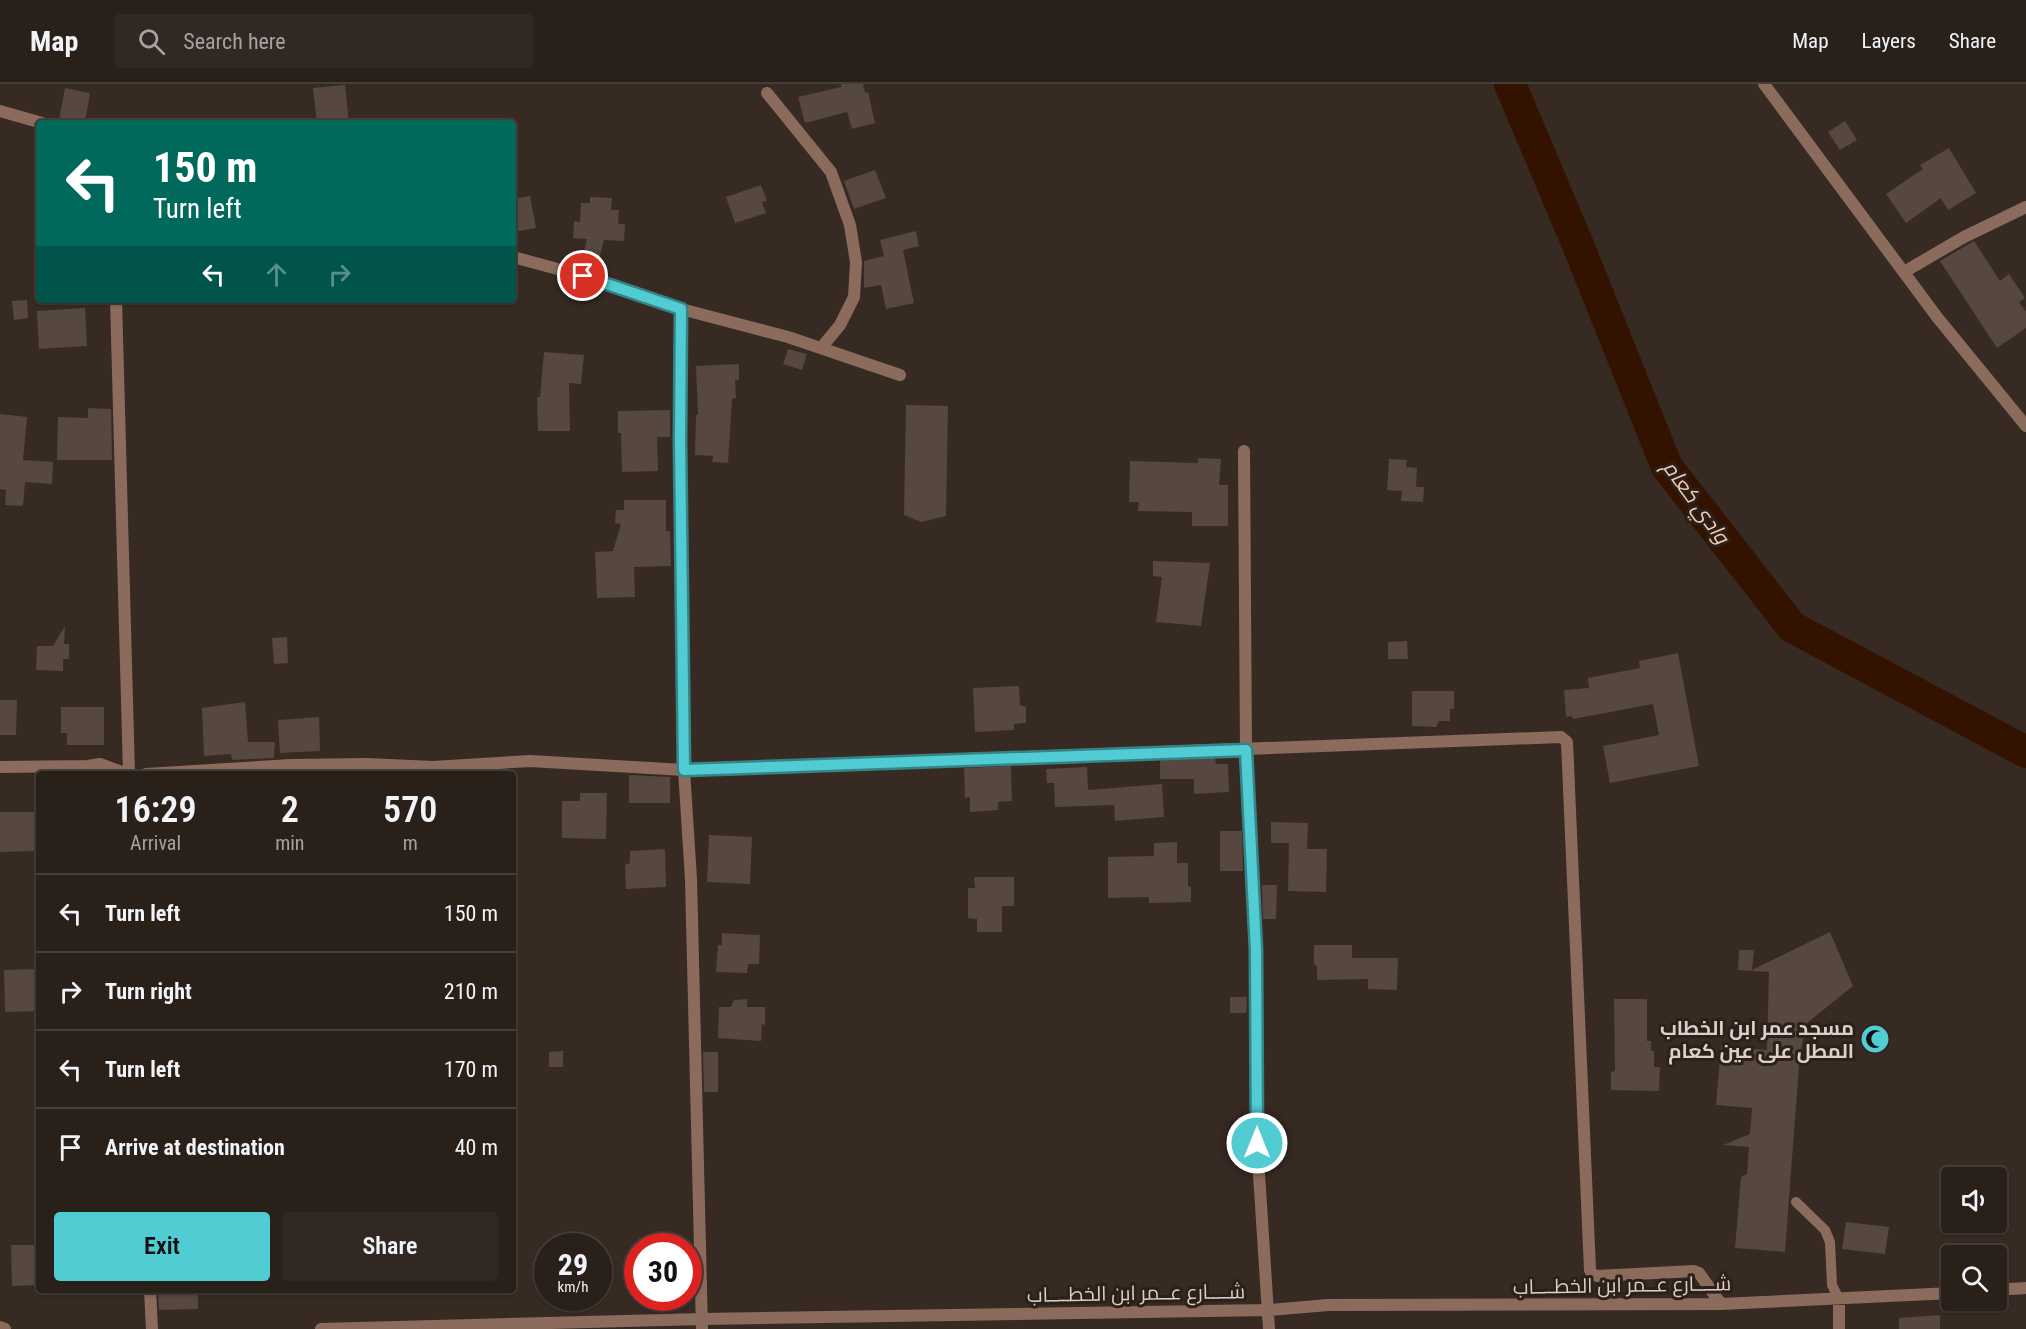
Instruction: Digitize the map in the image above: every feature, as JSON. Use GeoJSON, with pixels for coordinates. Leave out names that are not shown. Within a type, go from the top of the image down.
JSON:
{"type":"FeatureCollection","features":[{"type":"Feature","properties":{"kind":"street"},"geometry":{"type":"LineString","coordinates":[[1764,84],[1957,343],[2026,426]]}},
{"type":"Feature","properties":{"kind":"street"},"geometry":{"type":"LineString","coordinates":[[767,93],[831,172],[850,225],[856,262],[854,297],[840,325],[821,348]]}},
{"type":"Feature","properties":{"kind":"street"},"geometry":{"type":"LineString","coordinates":[[0,111],[36,121]]}},
{"type":"Feature","properties":{"kind":"street"},"geometry":{"type":"LineString","coordinates":[[1904,272],[1964,237],[2026,207]]}},
{"type":"Feature","properties":{"kind":"street"},"geometry":{"type":"LineString","coordinates":[[516,258],[602,281],[681,309],[769,331],[900,375]]}},
{"type":"Feature","properties":{"kind":"street"},"geometry":{"type":"LineString","coordinates":[[116,303],[128,771]]}},
{"type":"Feature","properties":{"kind":"street"},"geometry":{"type":"LineString","coordinates":[[681,309],[680,440],[684,770],[692,879],[702,1324]]}},
{"type":"Feature","properties":{"kind":"street"},"geometry":{"type":"LineString","coordinates":[[1244,451],[1246,750],[1256,950],[1257,1143],[1269,1329]]}},
{"type":"Feature","properties":{"kind":"street"},"geometry":{"type":"LineString","coordinates":[[194,771],[291,765],[367,764],[433,767],[530,761],[684,770],[1564,738],[1567,753],[1590,1270],[1597,1276],[1694,1271],[1699,1273],[1721,1304]]}},
{"type":"Feature","properties":{"kind":"street"},"geometry":{"type":"LineString","coordinates":[[0,767],[100,764],[120,771]]}},
{"type":"Feature","properties":{"kind":"street"},"geometry":{"type":"LineString","coordinates":[[2007,1289],[2026,1288]]}},
{"type":"Feature","properties":{"kind":"street"},"geometry":{"type":"LineString","coordinates":[[150,1293],[152,1329]]}},
{"type":"Feature","properties":{"kind":"street","name":"شــــارع عــمر ابن الخطــــاب"},"geometry":{"type":"LineString","coordinates":[[321,1329],[702,1324],[1269,1310],[1328,1305],[1721,1304],[1941,1294]]}},
{"type":"Feature","properties":{"kind":"street"},"geometry":{"type":"LineString","coordinates":[[1839,1299],[1839,1329]]}},
{"type":"Feature","properties":{"kind":"street"},"geometry":{"type":"LineString","coordinates":[[0,1327],[4,1329]]}},
{"type":"Feature","properties":{"kind":"lane"},"geometry":{"type":"LineString","coordinates":[[1796,1202],[1825,1230],[1830,1242],[1832,1285],[1839,1299]]}},
{"type":"Feature","properties":{"kind":"building"},"geometry":{"type":"Polygon","coordinates":[[[841,84],[863,84],[865,93],[868,92],[875,123],[852,129],[847,112],[805,123],[798,97],[841,87],[841,84]]]}},
{"type":"Feature","properties":{"kind":"building"},"geometry":{"type":"Polygon","coordinates":[[[345,85],[349,120],[317,120],[313,88],[345,85]]]}},
{"type":"Feature","properties":{"kind":"building"},"geometry":{"type":"Polygon","coordinates":[[[65,88],[90,93],[86,120],[59,120],[65,88]]]}},
{"type":"Feature","properties":{"kind":"building"},"geometry":{"type":"Polygon","coordinates":[[[1845,121],[1857,140],[1840,150],[1828,132],[1845,121]]]}},
{"type":"Feature","properties":{"kind":"building"},"geometry":{"type":"Polygon","coordinates":[[[1949,148],[1976,193],[1948,210],[1941,198],[1906,223],[1886,194],[1923,169],[1920,165],[1949,148]]]}},
{"type":"Feature","properties":{"kind":"building"},"geometry":{"type":"Polygon","coordinates":[[[875,170],[886,198],[854,209],[844,181],[875,170]]]}},
{"type":"Feature","properties":{"kind":"building"},"geometry":{"type":"Polygon","coordinates":[[[761,185],[767,201],[762,202],[766,213],[735,223],[726,197],[761,185]]]}},
{"type":"Feature","properties":{"kind":"building"},"geometry":{"type":"Polygon","coordinates":[[[530,196],[536,228],[516,231],[516,198],[530,196]]]}},
{"type":"Feature","properties":{"kind":"building"},"geometry":{"type":"Polygon","coordinates":[[[590,197],[612,198],[611,210],[619,210],[618,224],[625,224],[624,241],[604,240],[596,271],[580,267],[587,239],[573,238],[574,221],[580,222],[581,203],[590,203],[590,197]]]}},
{"type":"Feature","properties":{"kind":"building"},"geometry":{"type":"Polygon","coordinates":[[[916,231],[919,246],[903,250],[914,303],[886,309],[881,285],[864,288],[864,261],[884,256],[880,240],[916,231]]]}},
{"type":"Feature","properties":{"kind":"building"},"geometry":{"type":"Polygon","coordinates":[[[1974,241],[2000,281],[2009,274],[2025,298],[2019,302],[2026,312],[2026,328],[1997,348],[1940,261],[1974,241]]]}},
{"type":"Feature","properties":{"kind":"building"},"geometry":{"type":"Polygon","coordinates":[[[27,300],[28,318],[14,320],[12,301],[27,300]]]}},
{"type":"Feature","properties":{"kind":"building"},"geometry":{"type":"Polygon","coordinates":[[[85,308],[87,346],[39,349],[37,311],[85,308]]]}},
{"type":"Feature","properties":{"kind":"building"},"geometry":{"type":"Polygon","coordinates":[[[788,349],[807,354],[802,370],[783,364],[788,349]]]}},
{"type":"Feature","properties":{"kind":"building"},"geometry":{"type":"Polygon","coordinates":[[[544,352],[584,355],[581,384],[569,383],[570,431],[538,431],[537,397],[540,397],[544,352]]]}},
{"type":"Feature","properties":{"kind":"building"},"geometry":{"type":"Polygon","coordinates":[[[739,364],[739,380],[735,380],[736,398],[732,399],[728,463],[712,462],[713,456],[695,455],[696,415],[698,415],[696,366],[739,364]]]}},
{"type":"Feature","properties":{"kind":"building"},"geometry":{"type":"Polygon","coordinates":[[[906,405],[948,406],[946,516],[921,522],[904,515],[906,405]]]}},
{"type":"Feature","properties":{"kind":"building"},"geometry":{"type":"Polygon","coordinates":[[[88,408],[111,409],[112,460],[57,460],[58,417],[88,418],[88,408]]]}},
{"type":"Feature","properties":{"kind":"building"},"geometry":{"type":"Polygon","coordinates":[[[670,410],[670,437],[657,437],[658,471],[622,472],[618,411],[670,410]]]}},
{"type":"Feature","properties":{"kind":"building"},"geometry":{"type":"Polygon","coordinates":[[[0,414],[27,417],[23,460],[53,462],[52,484],[25,482],[23,506],[5,505],[6,490],[0,489],[0,414]]]}},
{"type":"Feature","properties":{"kind":"building"},"geometry":{"type":"Polygon","coordinates":[[[1198,458],[1221,459],[1219,485],[1228,485],[1228,526],[1192,526],[1192,512],[1138,511],[1139,502],[1129,502],[1130,461],[1198,463],[1198,458]]]}},
{"type":"Feature","properties":{"kind":"building"},"geometry":{"type":"Polygon","coordinates":[[[1389,459],[1407,460],[1406,467],[1417,468],[1416,487],[1424,487],[1423,502],[1401,501],[1402,491],[1387,490],[1389,459]]]}},
{"type":"Feature","properties":{"kind":"building"},"geometry":{"type":"Polygon","coordinates":[[[624,500],[666,500],[666,531],[670,531],[671,566],[634,567],[635,597],[597,598],[595,552],[613,551],[621,524],[615,523],[616,510],[624,510],[624,500]]]}},
{"type":"Feature","properties":{"kind":"building"},"geometry":{"type":"Polygon","coordinates":[[[1153,561],[1210,563],[1201,626],[1156,622],[1162,577],[1153,576],[1153,561]]]}},
{"type":"Feature","properties":{"kind":"building"},"geometry":{"type":"Polygon","coordinates":[[[65,626],[64,644],[69,644],[69,659],[63,659],[63,671],[36,670],[37,646],[53,646],[65,626]]]}},
{"type":"Feature","properties":{"kind":"building"},"geometry":{"type":"Polygon","coordinates":[[[287,637],[288,663],[274,664],[272,638],[287,637]]]}},
{"type":"Feature","properties":{"kind":"building"},"geometry":{"type":"Polygon","coordinates":[[[1407,641],[1408,659],[1388,659],[1388,642],[1407,641]]]}},
{"type":"Feature","properties":{"kind":"building"},"geometry":{"type":"Polygon","coordinates":[[[1678,653],[1699,766],[1610,783],[1603,746],[1659,735],[1653,704],[1573,719],[1572,716],[1566,717],[1564,690],[1589,688],[1588,678],[1640,668],[1639,661],[1678,653]]]}},
{"type":"Feature","properties":{"kind":"building"},"geometry":{"type":"Polygon","coordinates":[[[1019,686],[1020,705],[1026,707],[1026,723],[1014,724],[1014,730],[975,732],[973,688],[1019,686]]]}},
{"type":"Feature","properties":{"kind":"building"},"geometry":{"type":"Polygon","coordinates":[[[1412,691],[1454,691],[1454,709],[1450,709],[1450,721],[1439,721],[1436,727],[1412,726],[1412,691]]]}},
{"type":"Feature","properties":{"kind":"building"},"geometry":{"type":"Polygon","coordinates":[[[0,700],[17,700],[16,735],[0,735],[0,700]]]}},
{"type":"Feature","properties":{"kind":"building"},"geometry":{"type":"Polygon","coordinates":[[[245,702],[248,742],[275,742],[274,758],[232,760],[231,754],[204,756],[202,708],[245,702]]]}},
{"type":"Feature","properties":{"kind":"building"},"geometry":{"type":"Polygon","coordinates":[[[61,707],[104,707],[104,745],[67,745],[67,733],[61,733],[61,707]]]}},
{"type":"Feature","properties":{"kind":"building"},"geometry":{"type":"Polygon","coordinates":[[[319,717],[320,751],[280,753],[278,720],[319,717]]]}},
{"type":"Feature","properties":{"kind":"building"},"geometry":{"type":"Polygon","coordinates":[[[1215,758],[1216,764],[1228,764],[1229,792],[1194,794],[1194,779],[1160,779],[1160,760],[1215,758]]]}},
{"type":"Feature","properties":{"kind":"building"},"geometry":{"type":"Polygon","coordinates":[[[1011,766],[1012,801],[998,802],[998,810],[970,812],[970,797],[965,798],[964,768],[1011,766]]]}},
{"type":"Feature","properties":{"kind":"building"},"geometry":{"type":"Polygon","coordinates":[[[1087,767],[1088,790],[1162,784],[1164,817],[1115,821],[1114,805],[1055,807],[1054,783],[1047,783],[1046,769],[1087,767]]]}},
{"type":"Feature","properties":{"kind":"building"},"geometry":{"type":"Polygon","coordinates":[[[629,775],[670,777],[670,803],[629,803],[629,775]]]}},
{"type":"Feature","properties":{"kind":"building"},"geometry":{"type":"Polygon","coordinates":[[[580,793],[607,793],[606,839],[562,838],[562,801],[580,801],[580,793]]]}},
{"type":"Feature","properties":{"kind":"building"},"geometry":{"type":"Polygon","coordinates":[[[0,812],[35,812],[35,851],[0,852],[0,812]]]}},
{"type":"Feature","properties":{"kind":"building"},"geometry":{"type":"Polygon","coordinates":[[[1271,822],[1308,823],[1307,849],[1327,849],[1326,892],[1288,891],[1289,843],[1271,843],[1271,822]]]}},
{"type":"Feature","properties":{"kind":"building"},"geometry":{"type":"Polygon","coordinates":[[[1220,831],[1242,831],[1243,871],[1220,871],[1220,831]]]}},
{"type":"Feature","properties":{"kind":"building"},"geometry":{"type":"Polygon","coordinates":[[[709,835],[752,837],[750,884],[707,882],[709,835]]]}},
{"type":"Feature","properties":{"kind":"building"},"geometry":{"type":"Polygon","coordinates":[[[1177,842],[1177,863],[1188,863],[1191,902],[1149,903],[1149,897],[1108,898],[1108,857],[1154,856],[1154,843],[1177,842]]]}},
{"type":"Feature","properties":{"kind":"building"},"geometry":{"type":"Polygon","coordinates":[[[665,849],[666,887],[626,889],[625,865],[630,863],[630,851],[665,849]]]}},
{"type":"Feature","properties":{"kind":"building"},"geometry":{"type":"Polygon","coordinates":[[[974,877],[1014,877],[1014,906],[1002,906],[1002,932],[977,932],[977,919],[968,918],[968,888],[975,888],[974,877]]]}},
{"type":"Feature","properties":{"kind":"building"},"geometry":{"type":"Polygon","coordinates":[[[1262,885],[1277,885],[1276,919],[1263,919],[1262,885]]]}},
{"type":"Feature","properties":{"kind":"building"},"geometry":{"type":"Polygon","coordinates":[[[1830,932],[1853,986],[1807,1023],[1800,1053],[1785,1252],[1735,1248],[1741,1177],[1747,1174],[1749,1147],[1723,1145],[1750,1134],[1752,1108],[1716,1105],[1721,1046],[1767,1050],[1769,972],[1738,970],[1739,950],[1754,950],[1752,970],[1830,932]]]}},
{"type":"Feature","properties":{"kind":"building"},"geometry":{"type":"Polygon","coordinates":[[[722,933],[760,935],[759,964],[748,964],[747,973],[716,972],[718,945],[722,945],[722,933]]]}},
{"type":"Feature","properties":{"kind":"building"},"geometry":{"type":"Polygon","coordinates":[[[1314,945],[1352,945],[1352,958],[1398,958],[1397,990],[1368,989],[1368,979],[1317,980],[1314,945]]]}},
{"type":"Feature","properties":{"kind":"building"},"geometry":{"type":"Polygon","coordinates":[[[36,969],[36,1011],[5,1012],[4,970],[36,969]]]}},
{"type":"Feature","properties":{"kind":"building"},"geometry":{"type":"Polygon","coordinates":[[[1230,997],[1247,997],[1246,1013],[1230,1013],[1230,997]]]}},
{"type":"Feature","properties":{"kind":"building"},"geometry":{"type":"Polygon","coordinates":[[[747,999],[747,1007],[765,1007],[765,1025],[762,1024],[761,1041],[718,1038],[719,1007],[731,1007],[734,1000],[747,999]]]}},
{"type":"Feature","properties":{"kind":"building"},"geometry":{"type":"Polygon","coordinates":[[[1614,999],[1647,999],[1647,1041],[1651,1041],[1651,1051],[1654,1051],[1654,1067],[1660,1067],[1659,1091],[1611,1090],[1611,1072],[1615,1071],[1614,999]]]}},
{"type":"Feature","properties":{"kind":"building"},"geometry":{"type":"Polygon","coordinates":[[[563,1051],[563,1067],[549,1067],[549,1052],[563,1051]]]}},
{"type":"Feature","properties":{"kind":"building"},"geometry":{"type":"Polygon","coordinates":[[[703,1052],[718,1052],[718,1092],[704,1092],[703,1052]]]}},
{"type":"Feature","properties":{"kind":"building"},"geometry":{"type":"Polygon","coordinates":[[[1846,1222],[1889,1227],[1885,1254],[1842,1249],[1846,1222]]]}},
{"type":"Feature","properties":{"kind":"building"},"geometry":{"type":"Polygon","coordinates":[[[11,1245],[36,1245],[36,1285],[12,1286],[11,1245]]]}},
{"type":"Feature","properties":{"kind":"building"},"geometry":{"type":"Polygon","coordinates":[[[198,1293],[198,1309],[159,1310],[158,1294],[198,1293]]]}},
{"type":"Feature","properties":{"kind":"building"},"geometry":{"type":"Polygon","coordinates":[[[1940,1315],[1940,1329],[1899,1329],[1899,1318],[1940,1315]]]}},
{"type":"Feature","properties":{"kind":"waterway","name":"وادي كعام"},"geometry":{"type":"LineString","coordinates":[[1510,84],[1578,245],[1667,467],[1792,627],[2026,752]]}},
{"type":"Feature","properties":{"kind":"place","name":"مسجد عمر ابن الخطاب المطل على عين كعام"},"geometry":{"type":"Point","coordinates":[1875,1039]}},
{"type":"Feature","properties":{"kind":"route"},"geometry":{"type":"LineString","coordinates":[[583,276],[660,300],[681,309],[680,440],[684,770],[1246,750],[1256,950],[1257,1143]]}}]}
